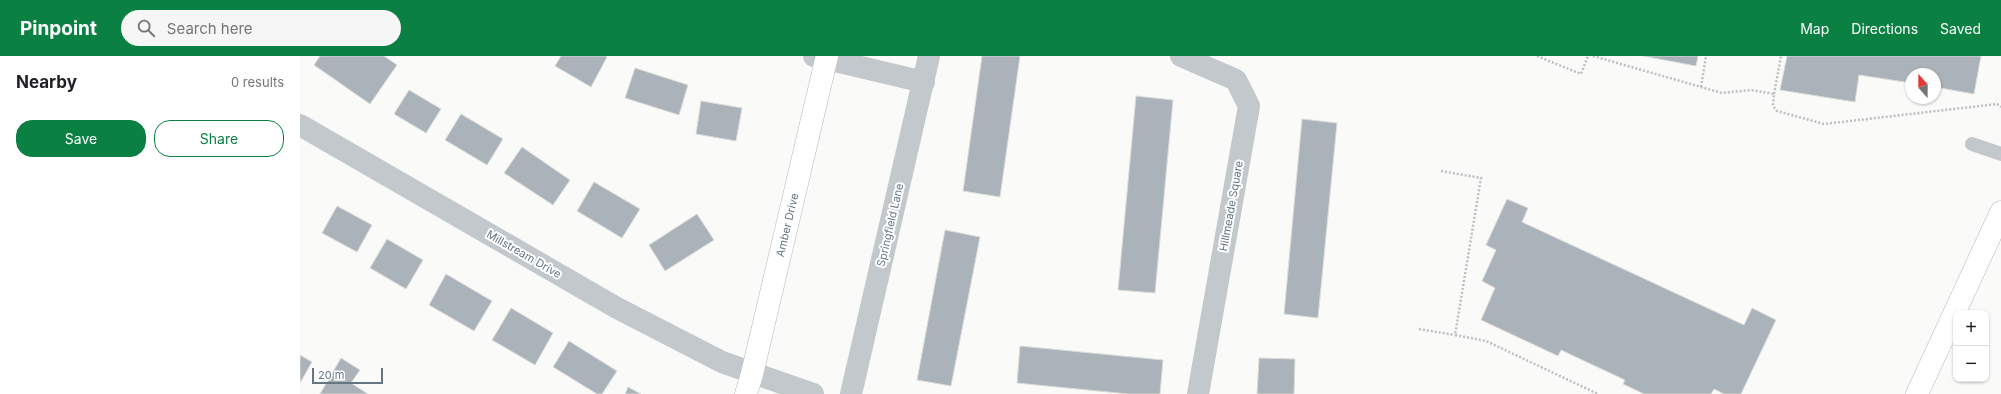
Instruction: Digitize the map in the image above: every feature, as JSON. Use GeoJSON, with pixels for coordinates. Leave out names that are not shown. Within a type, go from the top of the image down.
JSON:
{"type":"FeatureCollection","features":[{"type":"Feature","properties":{"kind":"street","name":"Springfield Lane"},"geometry":{"type":"LineString","coordinates":[[851,394],[929,56]]}},
{"type":"Feature","properties":{"kind":"street","name":"Hillmeade Square"},"geometry":{"type":"LineString","coordinates":[[1181,56],[1236,80],[1248,106],[1198,394]]}},
{"type":"Feature","properties":{"kind":"street"},"geometry":{"type":"LineString","coordinates":[[822,57],[924,82]]}},
{"type":"Feature","properties":{"kind":"street","name":"Amber Drive"},"geometry":{"type":"LineString","coordinates":[[746,394],[752,374],[822,57]]}},
{"type":"Feature","properties":{"kind":"street","name":"Millstream Drive"},"geometry":{"type":"LineString","coordinates":[[300,125],[617,308],[722,362],[752,374]]}},
{"type":"Feature","properties":{"kind":"street"},"geometry":{"type":"LineString","coordinates":[[1917,394],[2001,212]]}},
{"type":"Feature","properties":{"kind":"street"},"geometry":{"type":"LineString","coordinates":[[752,374],[813,394]]}},
{"type":"Feature","properties":{"kind":"lane"},"geometry":{"type":"LineString","coordinates":[[1972,144],[2001,154]]}},
{"type":"Feature","properties":{"kind":"path"},"geometry":{"type":"LineString","coordinates":[[1538,56],[1580,74],[1588,56]]}},
{"type":"Feature","properties":{"kind":"path"},"geometry":{"type":"LineString","coordinates":[[1593,56],[1722,93],[1751,90],[1774,94]]}},
{"type":"Feature","properties":{"kind":"path"},"geometry":{"type":"LineString","coordinates":[[1701,87],[1706,56]]}},
{"type":"Feature","properties":{"kind":"path"},"geometry":{"type":"LineString","coordinates":[[1781,56],[1773,106],[1777,111],[1824,124],[1997,104],[2001,107]]}},
{"type":"Feature","properties":{"kind":"path"},"geometry":{"type":"LineString","coordinates":[[1441,172],[1481,178],[1455,335]]}},
{"type":"Feature","properties":{"kind":"path"},"geometry":{"type":"LineString","coordinates":[[1419,329],[1486,341],[1598,394]]}},
{"type":"Feature","properties":{"kind":"building"},"geometry":{"type":"Polygon","coordinates":[[[320,56],[384,56],[397,65],[370,104],[314,65],[320,56]]]}},
{"type":"Feature","properties":{"kind":"building"},"geometry":{"type":"Polygon","coordinates":[[[561,56],[607,57],[591,87],[555,66],[561,56]]]}},
{"type":"Feature","properties":{"kind":"building"},"geometry":{"type":"Polygon","coordinates":[[[982,56],[1020,56],[1000,197],[963,191],[982,56]]]}},
{"type":"Feature","properties":{"kind":"building"},"geometry":{"type":"Polygon","coordinates":[[[1643,56],[1698,56],[1696,66],[1643,56]]]}},
{"type":"Feature","properties":{"kind":"building"},"geometry":{"type":"Polygon","coordinates":[[[1787,56],[1981,56],[1974,94],[1941,88],[1941,68],[1905,68],[1905,82],[1859,75],[1855,102],[1780,90],[1787,56]]]}},
{"type":"Feature","properties":{"kind":"building"},"geometry":{"type":"Polygon","coordinates":[[[635,68],[688,85],[679,115],[625,98],[635,68]]]}},
{"type":"Feature","properties":{"kind":"building"},"geometry":{"type":"Polygon","coordinates":[[[409,90],[441,109],[426,133],[394,114],[409,90]]]}},
{"type":"Feature","properties":{"kind":"building"},"geometry":{"type":"Polygon","coordinates":[[[1136,96],[1173,100],[1155,293],[1118,290],[1136,96]]]}},
{"type":"Feature","properties":{"kind":"building"},"geometry":{"type":"Polygon","coordinates":[[[701,101],[742,108],[736,141],[696,134],[701,101]]]}},
{"type":"Feature","properties":{"kind":"building"},"geometry":{"type":"Polygon","coordinates":[[[461,114],[503,139],[487,165],[445,140],[461,114]]]}},
{"type":"Feature","properties":{"kind":"building"},"geometry":{"type":"Polygon","coordinates":[[[1302,119],[1337,123],[1318,318],[1284,314],[1302,119]]]}},
{"type":"Feature","properties":{"kind":"building"},"geometry":{"type":"Polygon","coordinates":[[[522,147],[570,180],[553,205],[504,173],[522,147]]]}},
{"type":"Feature","properties":{"kind":"building"},"geometry":{"type":"Polygon","coordinates":[[[594,182],[640,209],[622,238],[577,211],[594,182]]]}},
{"type":"Feature","properties":{"kind":"building"},"geometry":{"type":"Polygon","coordinates":[[[1507,199],[1528,208],[1522,222],[1744,325],[1752,308],[1776,320],[1741,394],[1724,394],[1714,389],[1711,394],[1644,394],[1623,384],[1625,380],[1561,350],[1558,356],[1481,320],[1495,288],[1482,281],[1496,250],[1486,245],[1507,199]]]}},
{"type":"Feature","properties":{"kind":"building"},"geometry":{"type":"Polygon","coordinates":[[[337,206],[372,225],[357,252],[322,233],[337,206]]]}},
{"type":"Feature","properties":{"kind":"building"},"geometry":{"type":"Polygon","coordinates":[[[697,214],[714,240],[665,271],[649,245],[697,214]]]}},
{"type":"Feature","properties":{"kind":"building"},"geometry":{"type":"Polygon","coordinates":[[[945,230],[980,237],[951,386],[917,380],[945,230]]]}},
{"type":"Feature","properties":{"kind":"building"},"geometry":{"type":"Polygon","coordinates":[[[387,239],[423,260],[406,289],[370,268],[387,239]]]}},
{"type":"Feature","properties":{"kind":"building"},"geometry":{"type":"Polygon","coordinates":[[[446,274],[492,301],[474,331],[429,305],[446,274]]]}},
{"type":"Feature","properties":{"kind":"building"},"geometry":{"type":"Polygon","coordinates":[[[511,308],[553,333],[535,365],[492,340],[511,308]]]}},
{"type":"Feature","properties":{"kind":"building"},"geometry":{"type":"Polygon","coordinates":[[[569,341],[617,371],[602,394],[597,394],[553,367],[569,341]]]}},
{"type":"Feature","properties":{"kind":"building"},"geometry":{"type":"Polygon","coordinates":[[[1020,346],[1163,360],[1160,394],[1128,394],[1017,383],[1020,346]]]}},
{"type":"Feature","properties":{"kind":"building"},"geometry":{"type":"Polygon","coordinates":[[[300,355],[312,362],[300,383],[300,355]]]}},
{"type":"Feature","properties":{"kind":"building"},"geometry":{"type":"Polygon","coordinates":[[[341,358],[360,370],[351,383],[368,394],[320,394],[341,358]]]}},
{"type":"Feature","properties":{"kind":"building"},"geometry":{"type":"Polygon","coordinates":[[[1259,358],[1295,359],[1294,394],[1257,394],[1259,358]]]}},
{"type":"Feature","properties":{"kind":"building"},"geometry":{"type":"Polygon","coordinates":[[[628,387],[641,394],[625,394],[628,387]]]}}]}
